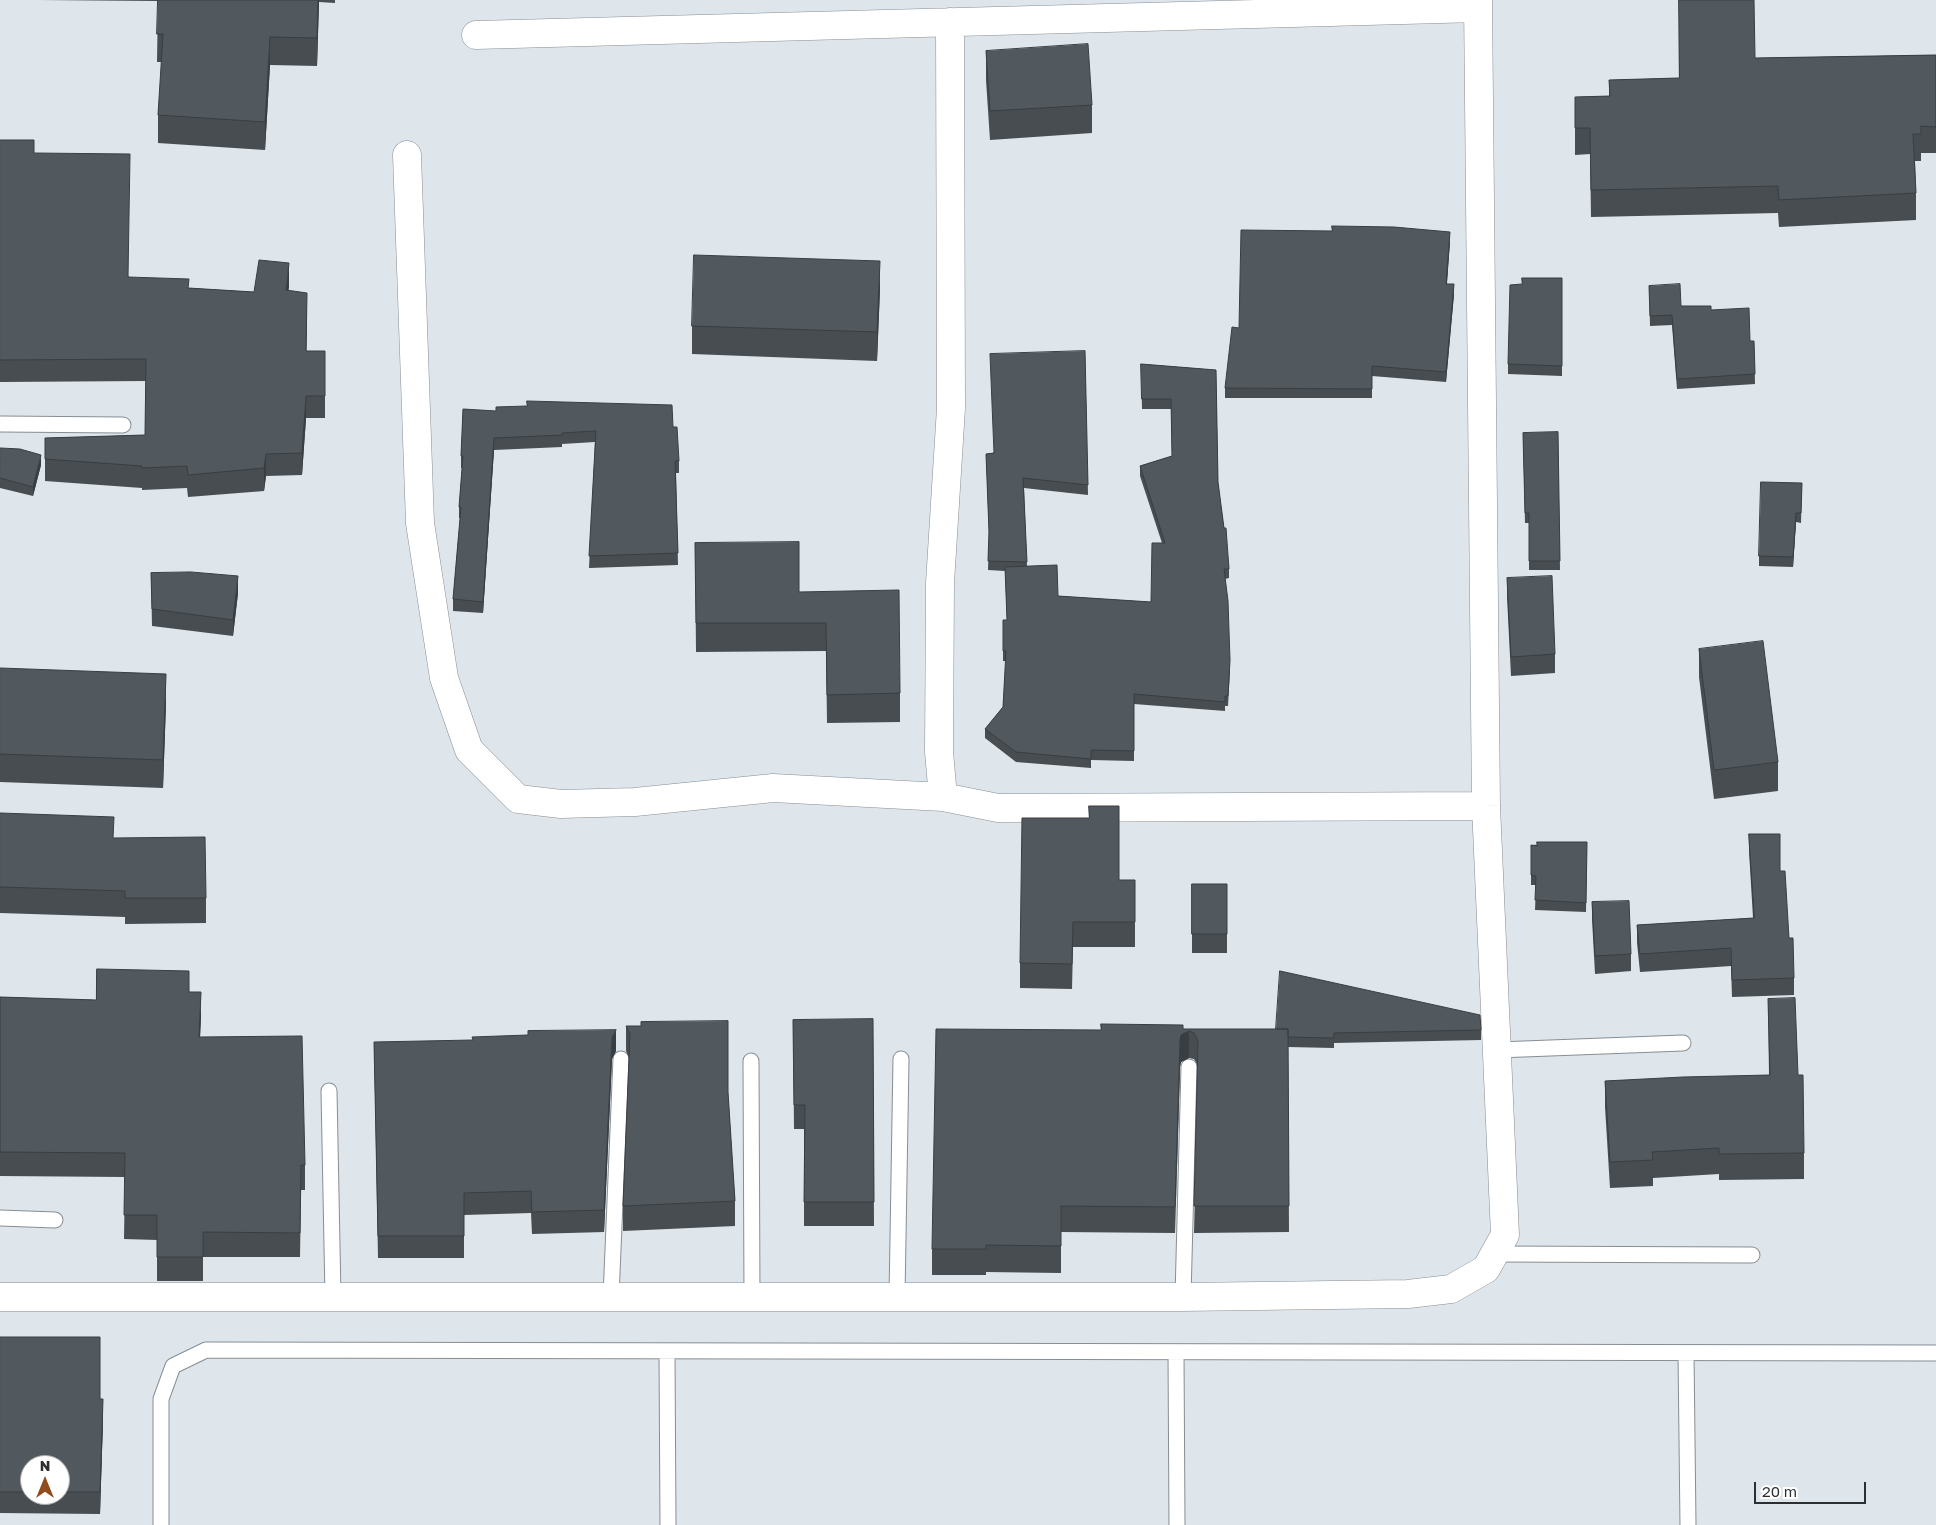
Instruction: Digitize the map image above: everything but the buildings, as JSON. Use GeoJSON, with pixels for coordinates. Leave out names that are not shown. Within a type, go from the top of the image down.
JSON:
{"type":"FeatureCollection","features":[{"type":"Feature","properties":{"kind":"street"},"geometry":{"type":"LineString","coordinates":[[0,1297],[1183,1297],[1408,1294],[1451,1289],[1486,1269],[1505,1235],[1486,806],[1478,4],[476,36]]}},
{"type":"Feature","properties":{"kind":"street"},"geometry":{"type":"LineString","coordinates":[[943,798],[939,752],[940,593],[951,408],[950,22]]}},
{"type":"Feature","properties":{"kind":"street"},"geometry":{"type":"LineString","coordinates":[[407,155],[420,523],[444,678],[469,750],[518,799],[561,804],[635,802],[774,788],[943,798],[998,808],[1486,806]]}},
{"type":"Feature","properties":{"kind":"lane"},"geometry":{"type":"LineString","coordinates":[[0,424],[123,424]]}},
{"type":"Feature","properties":{"kind":"lane"},"geometry":{"type":"LineString","coordinates":[[1497,1050],[1683,1042]]}},
{"type":"Feature","properties":{"kind":"lane"},"geometry":{"type":"LineString","coordinates":[[612,1297],[621,1059]]}},
{"type":"Feature","properties":{"kind":"lane"},"geometry":{"type":"LineString","coordinates":[[897,1297],[901,1059]]}},
{"type":"Feature","properties":{"kind":"lane"},"geometry":{"type":"LineString","coordinates":[[750,1061],[752,1297]]}},
{"type":"Feature","properties":{"kind":"lane"},"geometry":{"type":"LineString","coordinates":[[1183,1297],[1189,1067]]}},
{"type":"Feature","properties":{"kind":"lane"},"geometry":{"type":"LineString","coordinates":[[329,1091],[333,1297]]}},
{"type":"Feature","properties":{"kind":"lane"},"geometry":{"type":"LineString","coordinates":[[0,1218],[55,1220]]}},
{"type":"Feature","properties":{"kind":"lane"},"geometry":{"type":"LineString","coordinates":[[1494,1254],[1752,1255]]}},
{"type":"Feature","properties":{"kind":"lane"},"geometry":{"type":"LineString","coordinates":[[161,1525],[161,1399],[173,1366],[206,1350],[1936,1353]]}},
{"type":"Feature","properties":{"kind":"lane"},"geometry":{"type":"LineString","coordinates":[[667,1351],[668,1525]]}},
{"type":"Feature","properties":{"kind":"lane"},"geometry":{"type":"LineString","coordinates":[[1176,1352],[1178,1525]]}},
{"type":"Feature","properties":{"kind":"lane"},"geometry":{"type":"LineString","coordinates":[[1686,1353],[1688,1525]]}}]}
